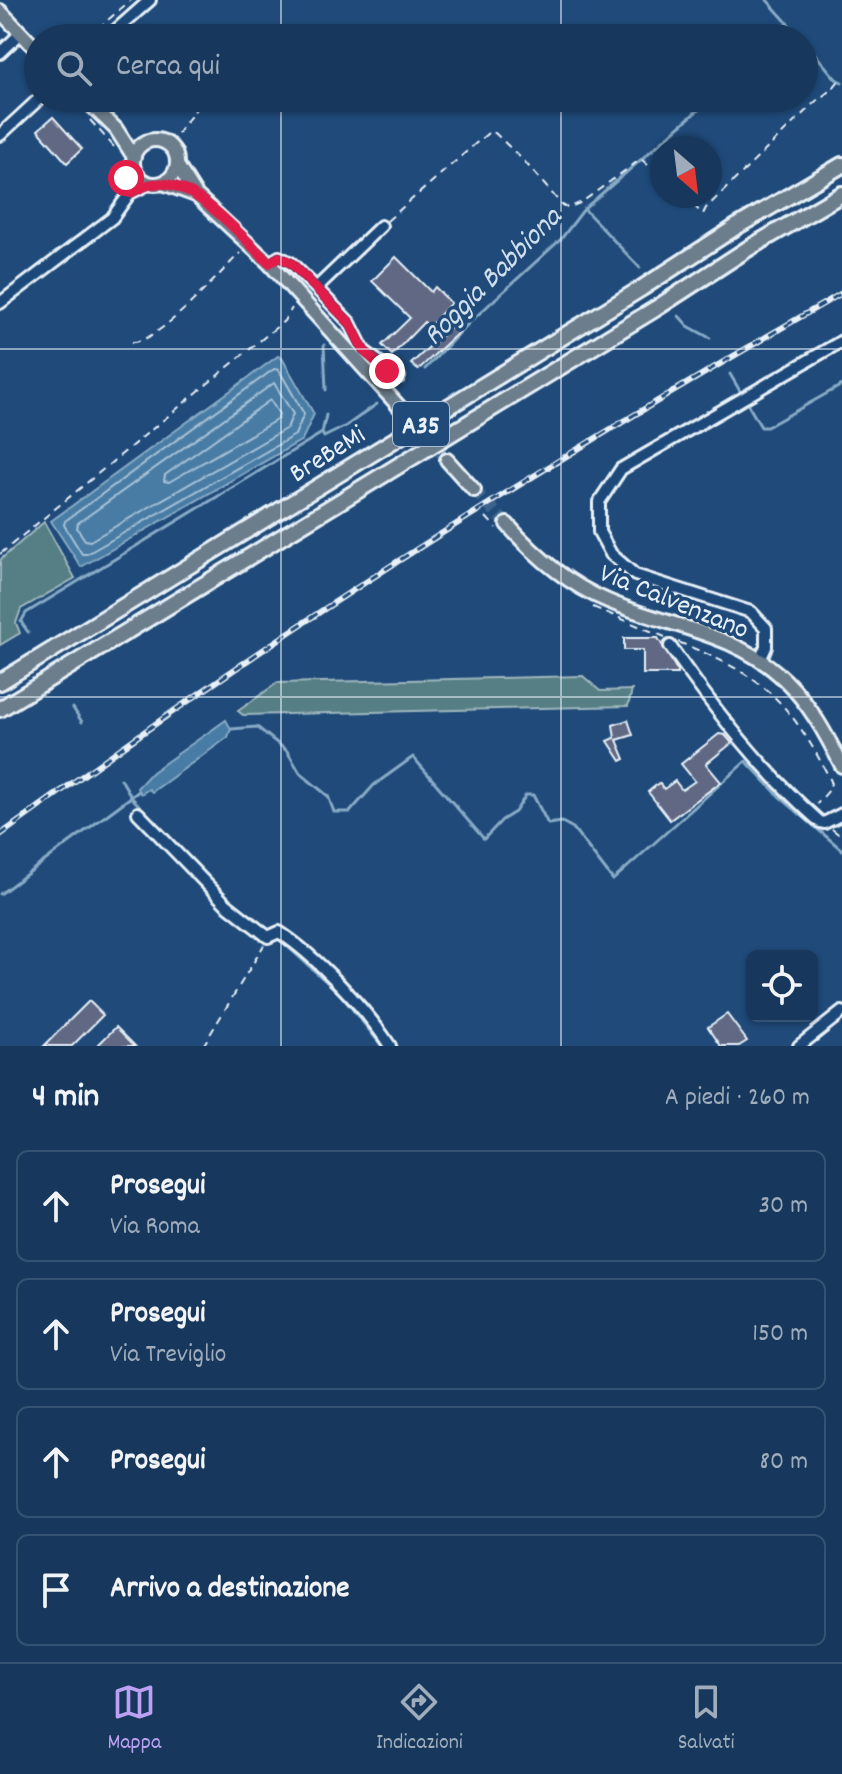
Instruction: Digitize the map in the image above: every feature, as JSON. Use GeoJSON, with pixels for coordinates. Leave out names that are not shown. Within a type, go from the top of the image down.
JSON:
{"type":"FeatureCollection","features":[{"type":"Feature","properties":{"kind":"highway","name":"BreBeMi"},"geometry":{"type":"LineString","coordinates":[[0,682],[736,227],[842,165]]}},
{"type":"Feature","properties":{"kind":"highway","name":"BreBeMi"},"geometry":{"type":"LineString","coordinates":[[0,709],[655,309],[749,248],[842,194]]}},
{"type":"Feature","properties":{"kind":"main road"},"geometry":{"type":"LineString","coordinates":[[0,11],[24,36]]}},
{"type":"Feature","properties":{"kind":"main road"},"geometry":{"type":"LineString","coordinates":[[98,112],[116,129],[140,178],[196,195]]}},
{"type":"Feature","properties":{"kind":"main road"},"geometry":{"type":"LineString","coordinates":[[116,129],[147,142],[162,141],[169,145],[174,151],[177,165],[196,195],[269,263],[297,304],[404,412]]}},
{"type":"Feature","properties":{"kind":"main road"},"geometry":{"type":"LineString","coordinates":[[134,162],[137,151],[147,142]]}},
{"type":"Feature","properties":{"kind":"main road"},"geometry":{"type":"LineString","coordinates":[[156,183],[172,176],[177,165]]}},
{"type":"Feature","properties":{"kind":"main road"},"geometry":{"type":"LineString","coordinates":[[447,460],[474,490]]}},
{"type":"Feature","properties":{"kind":"main road","name":"Via Calvenzano"},"geometry":{"type":"LineString","coordinates":[[507,524],[558,572],[596,595],[651,617],[721,639],[760,660],[784,678],[807,706],[842,766]]}},
{"type":"Feature","properties":{"kind":"street"},"geometry":{"type":"LineString","coordinates":[[123,24],[150,0]]}},
{"type":"Feature","properties":{"kind":"street"},"geometry":{"type":"LineString","coordinates":[[0,53],[21,33]]}},
{"type":"Feature","properties":{"kind":"street"},"geometry":{"type":"LineString","coordinates":[[0,135],[25,112]]}},
{"type":"Feature","properties":{"kind":"street"},"geometry":{"type":"LineString","coordinates":[[0,303],[112,218],[130,193],[134,162]]}},
{"type":"Feature","properties":{"kind":"street"},"geometry":{"type":"LineString","coordinates":[[130,193],[156,183]]}},
{"type":"Feature","properties":{"kind":"street"},"geometry":{"type":"LineString","coordinates":[[316,288],[381,226]]}},
{"type":"Feature","properties":{"kind":"street"},"geometry":{"type":"LineString","coordinates":[[269,263],[279,257],[291,263],[350,323],[364,351],[399,377]]}},
{"type":"Feature","properties":{"kind":"street"},"geometry":{"type":"LineString","coordinates":[[760,660],[766,647],[766,628],[751,612],[635,575],[611,554],[599,532],[599,502],[621,469],[842,341]]}},
{"type":"Feature","properties":{"kind":"street"},"geometry":{"type":"LineString","coordinates":[[670,646],[743,745],[790,795],[820,822],[842,814]]}},
{"type":"Feature","properties":{"kind":"street"},"geometry":{"type":"LineString","coordinates":[[138,813],[226,904],[274,934],[335,982],[390,1046]]}},
{"type":"Feature","properties":{"kind":"street"},"geometry":{"type":"LineString","coordinates":[[799,1046],[842,1012]]}},
{"type":"Feature","properties":{"kind":"path"},"geometry":{"type":"LineString","coordinates":[[103,24],[131,0]]}},
{"type":"Feature","properties":{"kind":"path"},"geometry":{"type":"LineString","coordinates":[[818,100],[842,77]]}},
{"type":"Feature","properties":{"kind":"path"},"geometry":{"type":"LineString","coordinates":[[169,145],[194,112]]}},
{"type":"Feature","properties":{"kind":"path"},"geometry":{"type":"LineString","coordinates":[[722,192],[805,112]]}},
{"type":"Feature","properties":{"kind":"path"},"geometry":{"type":"LineString","coordinates":[[89,118],[119,153]]}},
{"type":"Feature","properties":{"kind":"path"},"geometry":{"type":"LineString","coordinates":[[381,226],[489,132],[495,133],[568,208],[582,202],[641,159],[650,167]]}},
{"type":"Feature","properties":{"kind":"path"},"geometry":{"type":"LineString","coordinates":[[132,342],[138,343],[161,331],[242,251],[236,244]]}},
{"type":"Feature","properties":{"kind":"path"},"geometry":{"type":"LineString","coordinates":[[0,554],[284,321],[297,304]]}},
{"type":"Feature","properties":{"kind":"path"},"geometry":{"type":"LineString","coordinates":[[824,823],[842,837]]}},
{"type":"Feature","properties":{"kind":"path"},"geometry":{"type":"LineString","coordinates":[[203,1046],[274,934]]}},
{"type":"Feature","properties":{"kind":"green space"},"geometry":{"type":"Polygon","coordinates":[[[44,522],[75,578],[21,609],[16,623],[20,633],[0,645],[0,560],[44,522]]]}},
{"type":"Feature","properties":{"kind":"green space"},"geometry":{"type":"Polygon","coordinates":[[[583,676],[600,691],[632,690],[628,706],[243,715],[238,711],[277,683],[583,676]]]}},
{"type":"Feature","properties":{"kind":"water"},"geometry":{"type":"Polygon","coordinates":[[[278,356],[314,414],[302,440],[81,567],[51,521],[278,356]]]}},
{"type":"Feature","properties":{"kind":"water"},"geometry":{"type":"Polygon","coordinates":[[[226,720],[231,729],[228,737],[152,792],[149,789],[141,794],[137,788],[152,772],[226,720]]]}},
{"type":"Feature","properties":{"kind":"building"},"geometry":{"type":"Polygon","coordinates":[[[53,117],[82,149],[67,163],[38,130],[53,117]]]}},
{"type":"Feature","properties":{"kind":"building"},"geometry":{"type":"Polygon","coordinates":[[[396,257],[431,292],[435,287],[451,303],[429,327],[424,322],[392,355],[382,345],[410,318],[372,281],[396,257]]]}},
{"type":"Feature","properties":{"kind":"building"},"geometry":{"type":"Polygon","coordinates":[[[454,324],[460,331],[418,370],[411,364],[454,324]]]}},
{"type":"Feature","properties":{"kind":"building"},"geometry":{"type":"Polygon","coordinates":[[[624,638],[658,638],[677,674],[643,674],[643,650],[624,650],[624,638]]]}},
{"type":"Feature","properties":{"kind":"building"},"geometry":{"type":"Polygon","coordinates":[[[628,720],[633,735],[617,740],[625,759],[621,761],[608,741],[615,738],[613,725],[628,720]]]}},
{"type":"Feature","properties":{"kind":"building"},"geometry":{"type":"Polygon","coordinates":[[[719,734],[725,735],[732,743],[706,764],[721,782],[670,820],[648,792],[659,783],[664,789],[675,781],[682,790],[695,781],[681,764],[719,734]]]}},
{"type":"Feature","properties":{"kind":"building"},"geometry":{"type":"Polygon","coordinates":[[[89,1001],[103,1015],[72,1046],[44,1046],[89,1001]]]}},
{"type":"Feature","properties":{"kind":"building"},"geometry":{"type":"Polygon","coordinates":[[[727,1014],[747,1041],[739,1046],[721,1046],[708,1027],[727,1014]]]}},
{"type":"Feature","properties":{"kind":"building"},"geometry":{"type":"Polygon","coordinates":[[[116,1027],[135,1046],[97,1046],[116,1027]]]}},
{"type":"Feature","properties":{"kind":"waterway"},"geometry":{"type":"LineString","coordinates":[[767,0],[788,24]]}},
{"type":"Feature","properties":{"kind":"waterway"},"geometry":{"type":"LineString","coordinates":[[818,58],[842,82]]}},
{"type":"Feature","properties":{"kind":"waterway","name":"Roggia Babbiona"},"geometry":{"type":"LineString","coordinates":[[425,369],[470,322],[561,239],[584,209],[696,112]]}},
{"type":"Feature","properties":{"kind":"waterway"},"geometry":{"type":"LineString","coordinates":[[585,210],[640,268]]}},
{"type":"Feature","properties":{"kind":"waterway"},"geometry":{"type":"LineString","coordinates":[[679,316],[688,326],[710,338]]}},
{"type":"Feature","properties":{"kind":"waterway"},"geometry":{"type":"LineString","coordinates":[[324,345],[326,390]]}},
{"type":"Feature","properties":{"kind":"waterway"},"geometry":{"type":"LineString","coordinates":[[730,374],[761,427],[767,427],[842,385]]}},
{"type":"Feature","properties":{"kind":"waterway","name":"Roggia Babbiona"},"geometry":{"type":"LineString","coordinates":[[322,433],[324,437],[346,426],[377,404]]}},
{"type":"Feature","properties":{"kind":"waterway"},"geometry":{"type":"LineString","coordinates":[[28,632],[21,622],[26,613],[322,433],[326,415]]}},
{"type":"Feature","properties":{"kind":"waterway"},"geometry":{"type":"LineString","coordinates":[[73,708],[82,722]]}},
{"type":"Feature","properties":{"kind":"waterway"},"geometry":{"type":"LineString","coordinates":[[231,729],[257,727],[287,751],[300,773],[328,796],[334,812],[350,812],[374,785],[413,757],[484,839],[502,820],[515,812],[526,795],[533,795],[548,824],[562,822],[573,828],[613,880],[746,761],[779,796],[842,850]]}},
{"type":"Feature","properties":{"kind":"waterway"},"geometry":{"type":"LineString","coordinates":[[121,779],[132,798],[228,899],[271,932]]}},
{"type":"Feature","properties":{"kind":"waterway"},"geometry":{"type":"LineString","coordinates":[[0,894],[139,791]]}},
{"type":"Feature","properties":{"kind":"waterway"},"geometry":{"type":"LineString","coordinates":[[277,937],[341,995],[382,1046]]}},
{"type":"Feature","properties":{"kind":"tunnel"},"geometry":{"type":"LineString","coordinates":[[404,412],[447,460]]}},
{"type":"Feature","properties":{"kind":"tunnel"},"geometry":{"type":"LineString","coordinates":[[474,490],[507,524]]}},
{"type":"Feature","properties":{"kind":"railway"},"geometry":{"type":"LineString","coordinates":[[0,835],[186,702],[367,581],[602,434],[842,293]]}},
{"type":"Feature","properties":{"kind":"route"},"geometry":{"type":"LineString","coordinates":[[126,178],[123,189],[130,193],[150,183],[163,183],[196,195],[269,263],[279,257],[291,263],[350,323],[364,351],[387,371]]}}]}
